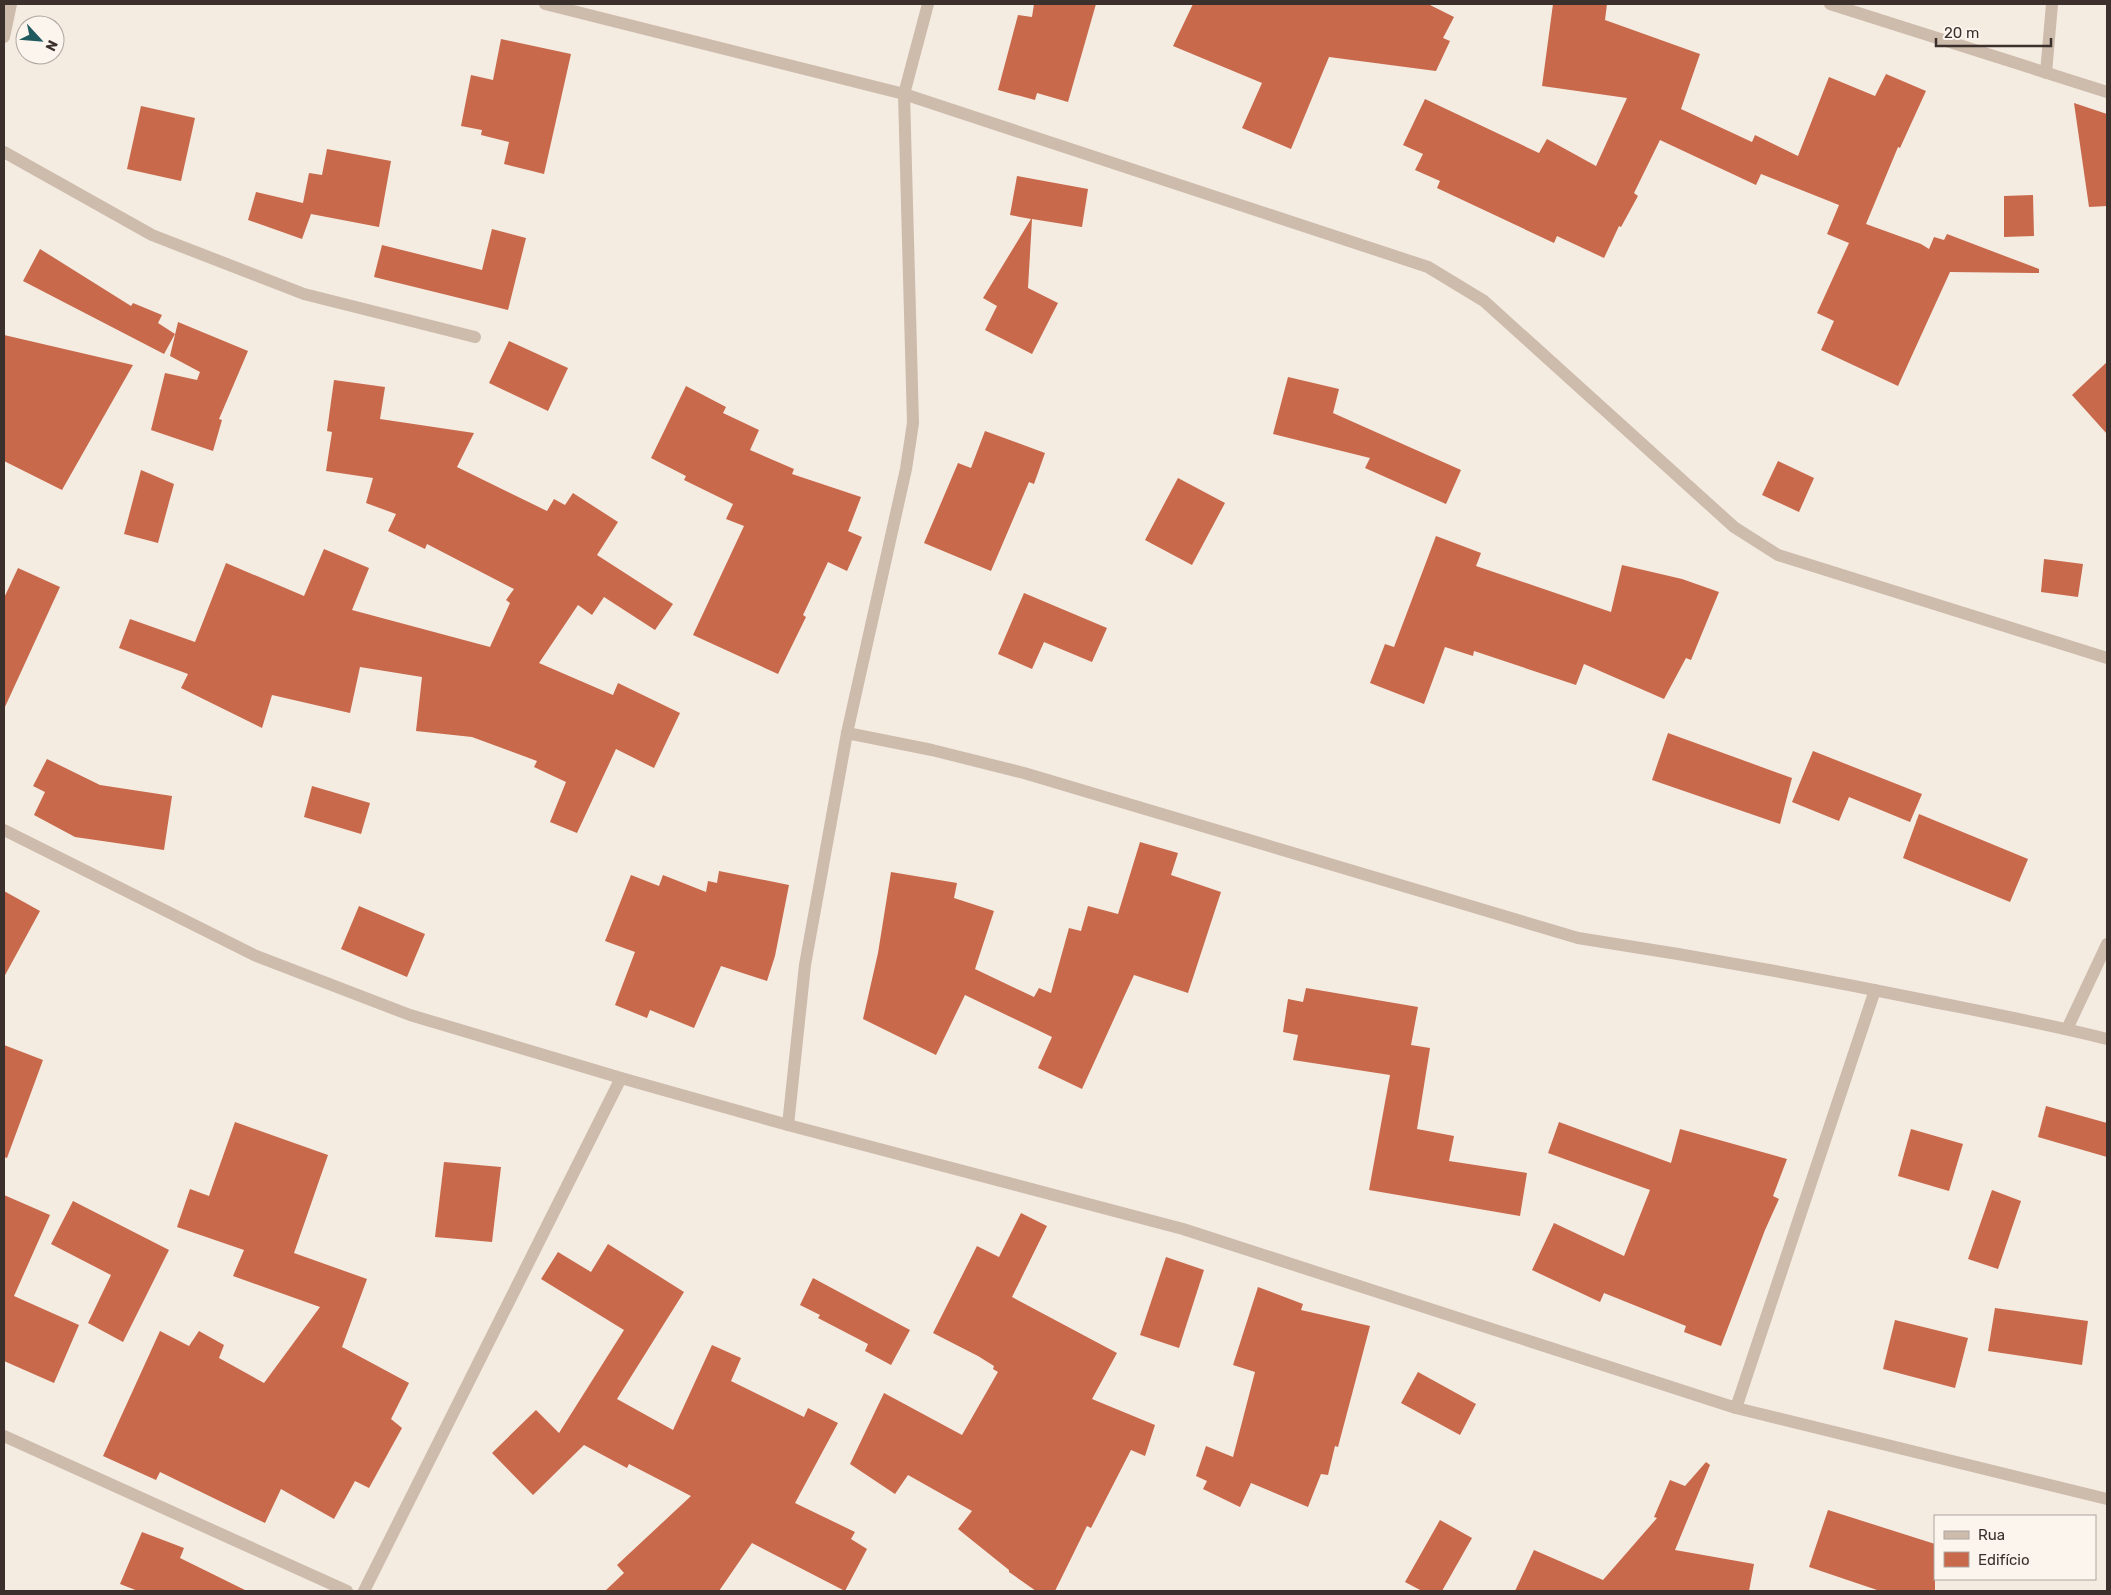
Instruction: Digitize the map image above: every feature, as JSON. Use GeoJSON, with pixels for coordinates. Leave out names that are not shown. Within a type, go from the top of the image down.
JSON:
{"type":"FeatureCollection","features":[{"type":"Feature","properties":{"kind":"street"},"geometry":{"type":"LineString","coordinates":[[4,37],[10,4]]}},
{"type":"Feature","properties":{"kind":"street"},"geometry":{"type":"LineString","coordinates":[[546,4],[904,94],[1428,267],[1484,302],[1734,528],[1778,555],[2107,658]]}},
{"type":"Feature","properties":{"kind":"street"},"geometry":{"type":"LineString","coordinates":[[788,1125],[805,965],[847,733],[906,469],[913,423],[904,94],[928,4]]}},
{"type":"Feature","properties":{"kind":"street"},"geometry":{"type":"LineString","coordinates":[[1830,4],[2107,92]]}},
{"type":"Feature","properties":{"kind":"street"},"geometry":{"type":"LineString","coordinates":[[2046,73],[2052,4]]}},
{"type":"Feature","properties":{"kind":"street"},"geometry":{"type":"LineString","coordinates":[[4,152],[152,235],[304,294],[475,337]]}},
{"type":"Feature","properties":{"kind":"street"},"geometry":{"type":"LineString","coordinates":[[847,733],[932,750],[1024,773],[1578,938],[1650,949],[1875,990],[2067,1029],[2107,1039]]}},
{"type":"Feature","properties":{"kind":"street"},"geometry":{"type":"LineString","coordinates":[[4,830],[254,955],[410,1015],[621,1078],[788,1125],[1183,1229],[1736,1408],[2107,1498]]}},
{"type":"Feature","properties":{"kind":"street"},"geometry":{"type":"LineString","coordinates":[[2067,1029],[2107,944]]}},
{"type":"Feature","properties":{"kind":"street"},"geometry":{"type":"LineString","coordinates":[[1736,1408],[1875,990]]}},
{"type":"Feature","properties":{"kind":"street"},"geometry":{"type":"LineString","coordinates":[[364,1591],[621,1078]]}},
{"type":"Feature","properties":{"kind":"street"},"geometry":{"type":"LineString","coordinates":[[4,1436],[347,1591]]}},
{"type":"Feature","properties":{"kind":"building"},"geometry":{"type":"Polygon","coordinates":[[[1034,4],[1096,4],[1068,102],[1037,93],[1035,100],[998,90],[1018,15],[1032,17],[1034,4]]]}},
{"type":"Feature","properties":{"kind":"building"},"geometry":{"type":"Polygon","coordinates":[[[1193,4],[1428,4],[1454,17],[1443,38],[1450,41],[1436,71],[1329,57],[1291,149],[1242,128],[1262,83],[1173,46],[1193,4]]]}},
{"type":"Feature","properties":{"kind":"building"},"geometry":{"type":"Polygon","coordinates":[[[1553,4],[1607,4],[1605,20],[1700,54],[1681,109],[1752,142],[1755,135],[1798,156],[1829,77],[1875,96],[1886,74],[1926,91],[1900,148],[1898,147],[1866,224],[1921,244],[1929,249],[1934,237],[1944,240],[1947,234],[2039,269],[2039,273],[1950,272],[1898,386],[1821,350],[1834,321],[1817,313],[1849,243],[1827,234],[1839,205],[1761,174],[1756,185],[1660,140],[1634,193],[1638,196],[1621,227],[1619,226],[1604,258],[1557,236],[1554,243],[1437,188],[1440,181],[1415,170],[1423,154],[1403,145],[1425,99],[1539,153],[1547,139],[1596,166],[1627,98],[1542,86],[1553,4]]]}},
{"type":"Feature","properties":{"kind":"building"},"geometry":{"type":"Polygon","coordinates":[[[501,39],[571,54],[544,174],[504,164],[509,142],[481,135],[482,130],[461,126],[471,75],[493,80],[501,39]]]}},
{"type":"Feature","properties":{"kind":"building"},"geometry":{"type":"Polygon","coordinates":[[[2074,103],[2107,114],[2107,206],[2089,207],[2074,103]]]}},
{"type":"Feature","properties":{"kind":"building"},"geometry":{"type":"Polygon","coordinates":[[[141,106],[195,118],[181,181],[127,169],[141,106]]]}},
{"type":"Feature","properties":{"kind":"building"},"geometry":{"type":"Polygon","coordinates":[[[327,149],[391,161],[379,227],[311,214],[302,239],[248,220],[256,192],[303,203],[309,173],[322,175],[327,149]]]}},
{"type":"Feature","properties":{"kind":"building"},"geometry":{"type":"Polygon","coordinates":[[[1017,176],[1088,189],[1082,227],[1032,219],[1028,288],[1058,303],[1032,354],[985,330],[997,306],[983,298],[1031,219],[1010,215],[1017,176]]]}},
{"type":"Feature","properties":{"kind":"building"},"geometry":{"type":"Polygon","coordinates":[[[2033,195],[2034,236],[2004,237],[2004,196],[2033,195]]]}},
{"type":"Feature","properties":{"kind":"building"},"geometry":{"type":"Polygon","coordinates":[[[492,229],[526,238],[508,310],[374,277],[382,245],[482,270],[492,229]]]}},
{"type":"Feature","properties":{"kind":"building"},"geometry":{"type":"Polygon","coordinates":[[[40,249],[131,306],[133,303],[162,315],[158,323],[175,334],[164,354],[23,281],[40,249]]]}},
{"type":"Feature","properties":{"kind":"building"},"geometry":{"type":"Polygon","coordinates":[[[178,322],[248,351],[219,419],[222,420],[213,451],[151,430],[165,373],[197,380],[200,372],[170,356],[178,322]]]}},
{"type":"Feature","properties":{"kind":"building"},"geometry":{"type":"Polygon","coordinates":[[[4,335],[133,365],[62,490],[4,461],[4,335]]]}},
{"type":"Feature","properties":{"kind":"building"},"geometry":{"type":"Polygon","coordinates":[[[509,341],[568,368],[548,411],[489,383],[509,341]]]}},
{"type":"Feature","properties":{"kind":"building"},"geometry":{"type":"Polygon","coordinates":[[[2107,362],[2107,434],[2072,395],[2107,362]]]}},
{"type":"Feature","properties":{"kind":"building"},"geometry":{"type":"Polygon","coordinates":[[[1288,377],[1339,389],[1333,413],[1461,470],[1446,504],[1365,468],[1370,458],[1273,434],[1288,377]]]}},
{"type":"Feature","properties":{"kind":"building"},"geometry":{"type":"Polygon","coordinates":[[[334,380],[385,387],[380,419],[474,433],[457,467],[547,511],[554,499],[565,505],[573,493],[618,522],[597,555],[673,604],[655,630],[604,597],[592,615],[578,605],[539,663],[613,695],[618,683],[680,713],[654,768],[616,749],[577,833],[550,822],[566,782],[534,767],[537,761],[472,737],[416,731],[422,677],[360,667],[350,713],[272,695],[262,728],[181,688],[188,674],[119,648],[130,619],[195,642],[226,563],[304,596],[324,549],[369,568],[352,610],[490,647],[510,603],[506,600],[514,589],[427,544],[425,549],[388,531],[396,514],[366,503],[373,478],[326,471],[332,432],[327,431],[334,380]]]}},
{"type":"Feature","properties":{"kind":"building"},"geometry":{"type":"Polygon","coordinates":[[[686,386],[726,407],[723,413],[759,430],[750,450],[794,469],[792,474],[861,497],[848,531],[862,537],[847,571],[828,562],[803,615],[806,617],[778,674],[693,635],[744,526],[726,519],[733,504],[684,480],[686,476],[651,458],[686,386]]]}},
{"type":"Feature","properties":{"kind":"building"},"geometry":{"type":"Polygon","coordinates":[[[985,431],[1045,453],[1034,484],[1029,482],[991,571],[924,543],[958,463],[971,468],[985,431]]]}},
{"type":"Feature","properties":{"kind":"building"},"geometry":{"type":"Polygon","coordinates":[[[1778,461],[1814,478],[1799,512],[1762,495],[1778,461]]]}},
{"type":"Feature","properties":{"kind":"building"},"geometry":{"type":"Polygon","coordinates":[[[141,470],[174,484],[158,543],[124,534],[141,470]]]}},
{"type":"Feature","properties":{"kind":"building"},"geometry":{"type":"Polygon","coordinates":[[[1178,478],[1225,503],[1192,565],[1145,540],[1178,478]]]}},
{"type":"Feature","properties":{"kind":"building"},"geometry":{"type":"Polygon","coordinates":[[[1436,536],[1481,553],[1476,566],[1611,612],[1622,565],[1682,579],[1719,592],[1691,660],[1686,658],[1664,699],[1584,664],[1576,685],[1474,651],[1473,656],[1445,647],[1424,704],[1370,683],[1385,644],[1394,647],[1436,536]]]}},
{"type":"Feature","properties":{"kind":"building"},"geometry":{"type":"Polygon","coordinates":[[[2044,559],[2083,564],[2078,597],[2041,592],[2044,559]]]}},
{"type":"Feature","properties":{"kind":"building"},"geometry":{"type":"Polygon","coordinates":[[[18,568],[60,587],[4,709],[4,598],[18,568]]]}},
{"type":"Feature","properties":{"kind":"building"},"geometry":{"type":"Polygon","coordinates":[[[1024,593],[1107,628],[1092,662],[1044,642],[1032,669],[998,654],[1024,593]]]}},
{"type":"Feature","properties":{"kind":"building"},"geometry":{"type":"Polygon","coordinates":[[[1668,733],[1792,778],[1780,824],[1652,780],[1668,733]]]}},
{"type":"Feature","properties":{"kind":"building"},"geometry":{"type":"Polygon","coordinates":[[[1813,751],[1922,794],[1910,822],[1849,797],[1839,821],[1792,802],[1813,751]]]}},
{"type":"Feature","properties":{"kind":"building"},"geometry":{"type":"Polygon","coordinates":[[[47,759],[100,785],[172,796],[164,850],[75,837],[34,815],[45,792],[33,786],[47,759]]]}},
{"type":"Feature","properties":{"kind":"building"},"geometry":{"type":"Polygon","coordinates":[[[312,786],[370,803],[361,834],[304,817],[312,786]]]}},
{"type":"Feature","properties":{"kind":"building"},"geometry":{"type":"Polygon","coordinates":[[[1919,814],[2028,859],[2010,902],[1903,858],[1919,814]]]}},
{"type":"Feature","properties":{"kind":"building"},"geometry":{"type":"Polygon","coordinates":[[[1140,842],[1178,853],[1171,875],[1221,892],[1188,993],[1134,975],[1082,1089],[1038,1068],[1052,1037],[965,995],[936,1055],[863,1019],[878,953],[891,872],[957,883],[954,898],[994,911],[975,969],[1034,997],[1039,988],[1051,993],[1069,928],[1081,931],[1088,906],[1118,914],[1140,842]]]}},
{"type":"Feature","properties":{"kind":"building"},"geometry":{"type":"Polygon","coordinates":[[[719,871],[789,885],[775,956],[767,981],[721,966],[694,1028],[650,1010],[647,1018],[615,1005],[635,952],[605,941],[631,875],[659,886],[663,875],[706,892],[708,881],[717,883],[719,871]]]}},
{"type":"Feature","properties":{"kind":"building"},"geometry":{"type":"Polygon","coordinates":[[[4,891],[40,911],[4,977],[4,891]]]}},
{"type":"Feature","properties":{"kind":"building"},"geometry":{"type":"Polygon","coordinates":[[[359,906],[425,934],[407,977],[341,949],[359,906]]]}},
{"type":"Feature","properties":{"kind":"building"},"geometry":{"type":"Polygon","coordinates":[[[1306,988],[1418,1007],[1411,1045],[1430,1048],[1417,1129],[1454,1136],[1449,1161],[1527,1173],[1520,1216],[1369,1190],[1390,1075],[1293,1060],[1298,1035],[1283,1032],[1288,999],[1303,1002],[1306,988]]]}},
{"type":"Feature","properties":{"kind":"building"},"geometry":{"type":"Polygon","coordinates":[[[4,1045],[43,1060],[7,1158],[4,1157],[4,1045]]]}},
{"type":"Feature","properties":{"kind":"building"},"geometry":{"type":"Polygon","coordinates":[[[2046,1106],[2107,1123],[2107,1157],[2038,1137],[2046,1106]]]}},
{"type":"Feature","properties":{"kind":"building"},"geometry":{"type":"Polygon","coordinates":[[[235,1122],[328,1155],[294,1253],[367,1279],[342,1347],[409,1383],[391,1419],[402,1428],[369,1488],[355,1481],[334,1519],[281,1489],[265,1523],[160,1472],[156,1480],[103,1456],[160,1331],[189,1346],[199,1331],[224,1345],[219,1358],[264,1383],[320,1307],[233,1276],[244,1250],[177,1227],[190,1189],[209,1196],[235,1122]]]}},
{"type":"Feature","properties":{"kind":"building"},"geometry":{"type":"Polygon","coordinates":[[[1559,1122],[1671,1163],[1680,1129],[1787,1159],[1773,1196],[1779,1199],[1765,1230],[1721,1346],[1684,1332],[1686,1326],[1604,1293],[1600,1302],[1532,1270],[1554,1223],[1624,1256],[1650,1190],[1548,1153],[1559,1122]]]}},
{"type":"Feature","properties":{"kind":"building"},"geometry":{"type":"Polygon","coordinates":[[[1911,1129],[1963,1144],[1949,1191],[1898,1176],[1911,1129]]]}},
{"type":"Feature","properties":{"kind":"building"},"geometry":{"type":"Polygon","coordinates":[[[444,1162],[501,1167],[492,1242],[435,1237],[444,1162]]]}},
{"type":"Feature","properties":{"kind":"building"},"geometry":{"type":"Polygon","coordinates":[[[1992,1190],[2021,1201],[1998,1269],[1968,1259],[1992,1190]]]}},
{"type":"Feature","properties":{"kind":"building"},"geometry":{"type":"Polygon","coordinates":[[[4,1195],[50,1215],[14,1296],[79,1325],[54,1383],[4,1361],[4,1195]]]}},
{"type":"Feature","properties":{"kind":"building"},"geometry":{"type":"Polygon","coordinates":[[[73,1201],[169,1250],[123,1342],[88,1323],[111,1275],[51,1244],[73,1201]]]}},
{"type":"Feature","properties":{"kind":"building"},"geometry":{"type":"Polygon","coordinates":[[[1021,1213],[1047,1226],[1012,1297],[1117,1353],[1092,1399],[1155,1425],[1145,1456],[1131,1450],[1091,1528],[1087,1526],[1055,1591],[1036,1591],[1009,1572],[1009,1570],[958,1529],[972,1511],[908,1475],[895,1494],[850,1464],[884,1393],[962,1435],[998,1372],[993,1369],[994,1366],[978,1356],[933,1333],[977,1246],[999,1257],[1021,1213]]]}},
{"type":"Feature","properties":{"kind":"building"},"geometry":{"type":"Polygon","coordinates":[[[608,1244],[684,1292],[617,1399],[673,1430],[712,1345],[741,1358],[731,1381],[804,1417],[808,1408],[838,1423],[795,1503],[855,1532],[851,1539],[867,1549],[845,1591],[752,1543],[719,1591],[605,1591],[624,1573],[617,1565],[691,1496],[629,1464],[627,1468],[584,1445],[533,1495],[492,1453],[536,1410],[559,1433],[624,1330],[541,1279],[558,1252],[591,1272],[608,1244]]]}},
{"type":"Feature","properties":{"kind":"building"},"geometry":{"type":"Polygon","coordinates":[[[1166,1257],[1204,1270],[1179,1348],[1140,1335],[1166,1257]]]}},
{"type":"Feature","properties":{"kind":"building"},"geometry":{"type":"Polygon","coordinates":[[[813,1278],[910,1330],[891,1365],[865,1351],[868,1344],[818,1318],[820,1315],[800,1305],[813,1278]]]}},
{"type":"Feature","properties":{"kind":"building"},"geometry":{"type":"Polygon","coordinates":[[[1258,1287],[1303,1304],[1301,1310],[1370,1326],[1338,1447],[1335,1446],[1328,1475],[1321,1474],[1308,1507],[1251,1483],[1240,1507],[1203,1489],[1207,1481],[1196,1476],[1206,1446],[1233,1457],[1255,1372],[1233,1365],[1258,1287]]]}},
{"type":"Feature","properties":{"kind":"building"},"geometry":{"type":"Polygon","coordinates":[[[1995,1308],[2088,1321],[2082,1365],[1988,1351],[1995,1308]]]}},
{"type":"Feature","properties":{"kind":"building"},"geometry":{"type":"Polygon","coordinates":[[[1895,1320],[1968,1338],[1955,1388],[1883,1369],[1895,1320]]]}},
{"type":"Feature","properties":{"kind":"building"},"geometry":{"type":"Polygon","coordinates":[[[1418,1372],[1476,1404],[1460,1435],[1401,1403],[1418,1372]]]}},
{"type":"Feature","properties":{"kind":"building"},"geometry":{"type":"Polygon","coordinates":[[[1706,1462],[1710,1465],[1675,1550],[1754,1564],[1749,1591],[1515,1591],[1534,1550],[1603,1580],[1657,1518],[1654,1517],[1670,1480],[1685,1486],[1706,1462]]]}},
{"type":"Feature","properties":{"kind":"building"},"geometry":{"type":"Polygon","coordinates":[[[1828,1510],[1934,1544],[1935,1591],[1880,1591],[1809,1567],[1828,1510]]]}},
{"type":"Feature","properties":{"kind":"building"},"geometry":{"type":"Polygon","coordinates":[[[1440,1520],[1472,1538],[1442,1591],[1422,1591],[1405,1582],[1440,1520]]]}},
{"type":"Feature","properties":{"kind":"building"},"geometry":{"type":"Polygon","coordinates":[[[142,1532],[184,1548],[180,1558],[247,1591],[138,1591],[120,1584],[142,1532]]]}}]}
